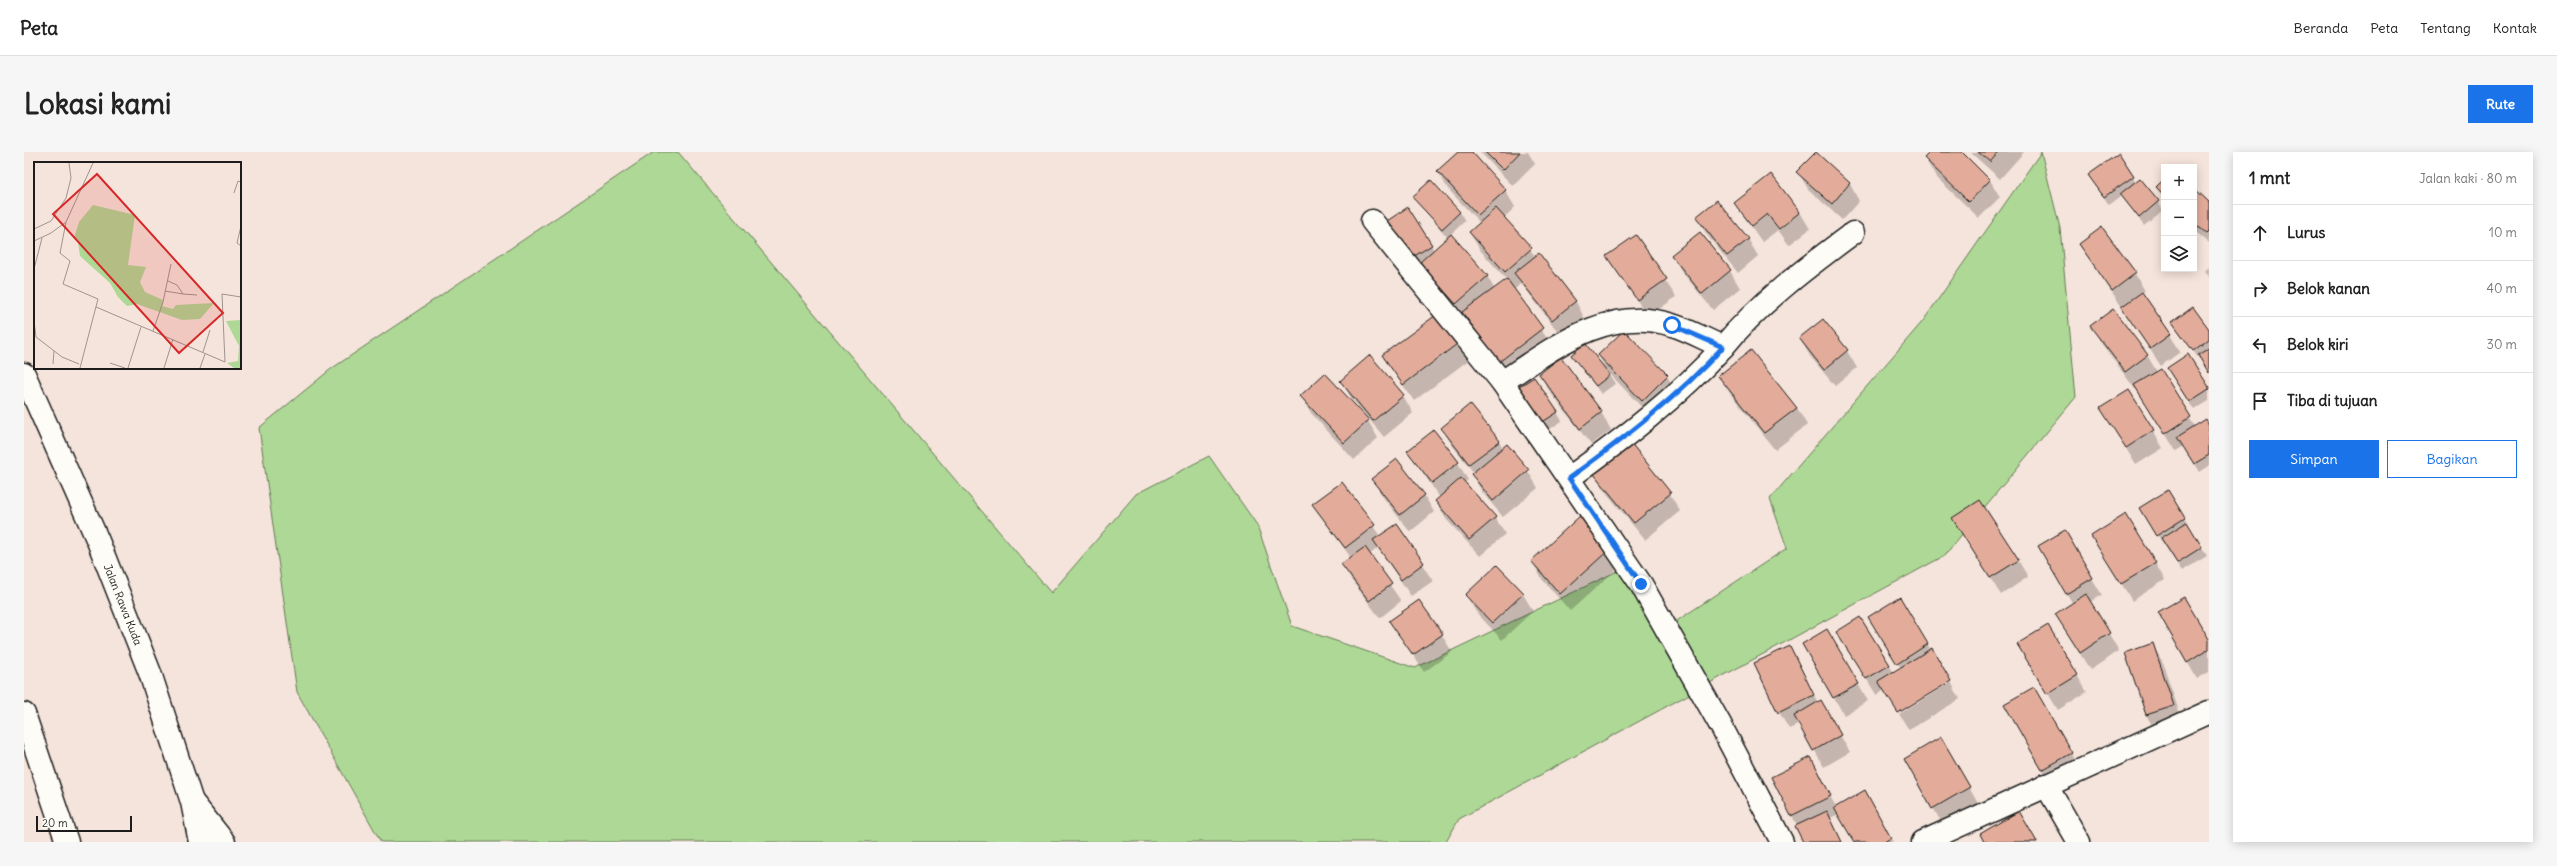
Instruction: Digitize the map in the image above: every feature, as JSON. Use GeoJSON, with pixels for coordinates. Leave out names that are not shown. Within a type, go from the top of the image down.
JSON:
{"type":"FeatureCollection","features":[{"type":"Feature","properties":{"kind":"street"},"geometry":{"type":"LineString","coordinates":[[1372,221],[1502,382],[1641,584],[1721,726],[1782,842]]}},
{"type":"Feature","properties":{"kind":"street"},"geometry":{"type":"LineString","coordinates":[[1569,478],[1640,424],[1708,364],[1742,324],[1853,233]]}},
{"type":"Feature","properties":{"kind":"street"},"geometry":{"type":"LineString","coordinates":[[1502,382],[1562,342],[1604,323],[1641,318],[1672,325],[1723,347]]}},
{"type":"Feature","properties":{"kind":"street","name":"Jalan Rawa Kuda"},"geometry":{"type":"LineString","coordinates":[[24,374],[98,540],[150,673],[192,802],[200,842]]}},
{"type":"Feature","properties":{"kind":"street"},"geometry":{"type":"LineString","coordinates":[[1923,842],[2209,712]]}},
{"type":"Feature","properties":{"kind":"street"},"geometry":{"type":"LineString","coordinates":[[24,714],[67,842]]}},
{"type":"Feature","properties":{"kind":"street"},"geometry":{"type":"LineString","coordinates":[[2046,785],[2079,842]]}},
{"type":"Feature","properties":{"kind":"street"},"geometry":{"type":"LineString","coordinates":[[192,802],[224,842]]}},
{"type":"Feature","properties":{"kind":"green space"},"geometry":{"type":"Polygon","coordinates":[[[654,152],[678,152],[1051,593],[1136,494],[1209,456],[1257,525],[1292,626],[1415,668],[1622,569],[1666,628],[1787,548],[1770,499],[1923,321],[2041,152],[2060,228],[2076,397],[1944,556],[1459,819],[1446,842],[381,842],[297,692],[259,428],[331,369],[654,152]]]}},
{"type":"Feature","properties":{"kind":"building"},"geometry":{"type":"Polygon","coordinates":[[[1458,152],[1472,152],[1506,190],[1478,215],[1437,171],[1458,152]]]}},
{"type":"Feature","properties":{"kind":"building"},"geometry":{"type":"Polygon","coordinates":[[[1485,152],[1520,152],[1503,170],[1485,152]]]}},
{"type":"Feature","properties":{"kind":"building"},"geometry":{"type":"Polygon","coordinates":[[[1816,152],[1850,183],[1832,204],[1796,172],[1816,152]]]}},
{"type":"Feature","properties":{"kind":"building"},"geometry":{"type":"Polygon","coordinates":[[[1930,152],[1962,152],[1990,180],[1969,202],[1924,158],[1930,152]]]}},
{"type":"Feature","properties":{"kind":"building"},"geometry":{"type":"Polygon","coordinates":[[[1978,152],[1999,152],[1990,162],[1978,152]]]}},
{"type":"Feature","properties":{"kind":"building"},"geometry":{"type":"Polygon","coordinates":[[[2119,153],[2134,176],[2104,197],[2088,175],[2119,153]]]}},
{"type":"Feature","properties":{"kind":"building"},"geometry":{"type":"Polygon","coordinates":[[[1771,174],[1800,212],[1779,229],[1767,214],[1752,226],[1734,203],[1771,174]]]}},
{"type":"Feature","properties":{"kind":"building"},"geometry":{"type":"Polygon","coordinates":[[[2140,178],[2159,201],[2139,218],[2120,194],[2140,178]]]}},
{"type":"Feature","properties":{"kind":"building"},"geometry":{"type":"Polygon","coordinates":[[[1431,180],[1460,212],[1442,229],[1412,197],[1431,180]]]}},
{"type":"Feature","properties":{"kind":"building"},"geometry":{"type":"Polygon","coordinates":[[[2161,182],[2161,192],[2156,187],[2161,182]]]}},
{"type":"Feature","properties":{"kind":"building"},"geometry":{"type":"Polygon","coordinates":[[[2197,191],[2209,202],[2209,232],[2207,234],[2197,226],[2197,191]]]}},
{"type":"Feature","properties":{"kind":"building"},"geometry":{"type":"Polygon","coordinates":[[[1717,200],[1749,239],[1727,256],[1696,217],[1717,200]]]}},
{"type":"Feature","properties":{"kind":"building"},"geometry":{"type":"Polygon","coordinates":[[[1408,207],[1432,245],[1408,260],[1384,223],[1408,207]]]}},
{"type":"Feature","properties":{"kind":"building"},"geometry":{"type":"Polygon","coordinates":[[[1496,208],[1532,248],[1505,272],[1469,232],[1496,208]]]}},
{"type":"Feature","properties":{"kind":"building"},"geometry":{"type":"Polygon","coordinates":[[[2102,227],[2136,273],[2112,291],[2079,244],[2102,227]]]}},
{"type":"Feature","properties":{"kind":"building"},"geometry":{"type":"Polygon","coordinates":[[[1700,232],[1731,270],[1702,294],[1671,255],[1700,232]]]}},
{"type":"Feature","properties":{"kind":"building"},"geometry":{"type":"Polygon","coordinates":[[[1451,234],[1488,276],[1456,304],[1419,263],[1451,234]]]}},
{"type":"Feature","properties":{"kind":"building"},"geometry":{"type":"Polygon","coordinates":[[[1636,235],[1667,279],[1637,300],[1606,256],[1636,235]]]}},
{"type":"Feature","properties":{"kind":"building"},"geometry":{"type":"Polygon","coordinates":[[[1539,253],[1576,301],[1552,320],[1514,273],[1539,253]]]}},
{"type":"Feature","properties":{"kind":"building"},"geometry":{"type":"Polygon","coordinates":[[[1507,279],[1543,328],[1499,362],[1462,312],[1507,279]]]}},
{"type":"Feature","properties":{"kind":"building"},"geometry":{"type":"Polygon","coordinates":[[[2142,292],[2171,334],[2150,349],[2121,307],[2142,292]]]}},
{"type":"Feature","properties":{"kind":"building"},"geometry":{"type":"Polygon","coordinates":[[[2193,307],[2209,329],[2209,339],[2193,351],[2172,322],[2193,307]]]}},
{"type":"Feature","properties":{"kind":"building"},"geometry":{"type":"Polygon","coordinates":[[[2113,309],[2148,355],[2125,372],[2090,326],[2113,309]]]}},
{"type":"Feature","properties":{"kind":"building"},"geometry":{"type":"Polygon","coordinates":[[[1440,312],[1461,341],[1403,385],[1382,355],[1440,312]]]}},
{"type":"Feature","properties":{"kind":"building"},"geometry":{"type":"Polygon","coordinates":[[[1823,319],[1848,350],[1824,370],[1799,338],[1823,319]]]}},
{"type":"Feature","properties":{"kind":"building"},"geometry":{"type":"Polygon","coordinates":[[[1624,330],[1668,375],[1642,401],[1598,355],[1624,330]]]}},
{"type":"Feature","properties":{"kind":"building"},"geometry":{"type":"Polygon","coordinates":[[[1585,343],[1610,375],[1596,386],[1571,355],[1585,343]]]}},
{"type":"Feature","properties":{"kind":"building"},"geometry":{"type":"Polygon","coordinates":[[[2209,348],[2209,373],[2198,355],[2209,348]]]}},
{"type":"Feature","properties":{"kind":"building"},"geometry":{"type":"Polygon","coordinates":[[[1751,350],[1797,408],[1764,433],[1718,376],[1751,350]]]}},
{"type":"Feature","properties":{"kind":"building"},"geometry":{"type":"Polygon","coordinates":[[[2188,354],[2209,387],[2209,389],[2189,402],[2167,368],[2188,354]]]}},
{"type":"Feature","properties":{"kind":"building"},"geometry":{"type":"Polygon","coordinates":[[[1370,355],[1404,395],[1373,421],[1340,381],[1370,355]]]}},
{"type":"Feature","properties":{"kind":"building"},"geometry":{"type":"Polygon","coordinates":[[[1561,357],[1602,412],[1580,429],[1539,374],[1561,357]]]}},
{"type":"Feature","properties":{"kind":"building"},"geometry":{"type":"Polygon","coordinates":[[[2161,369],[2191,417],[2165,434],[2134,385],[2161,369]]]}},
{"type":"Feature","properties":{"kind":"building"},"geometry":{"type":"Polygon","coordinates":[[[1325,373],[1369,420],[1344,443],[1300,396],[1325,373]]]}},
{"type":"Feature","properties":{"kind":"building"},"geometry":{"type":"Polygon","coordinates":[[[1534,377],[1558,412],[1541,423],[1517,388],[1534,377]]]}},
{"type":"Feature","properties":{"kind":"building"},"geometry":{"type":"Polygon","coordinates":[[[2129,390],[2154,430],[2126,448],[2100,408],[2129,390]]]}},
{"type":"Feature","properties":{"kind":"building"},"geometry":{"type":"Polygon","coordinates":[[[1470,404],[1500,441],[1469,464],[1441,428],[1470,404]]]}},
{"type":"Feature","properties":{"kind":"building"},"geometry":{"type":"Polygon","coordinates":[[[2206,419],[2209,425],[2209,455],[2194,464],[2177,437],[2206,419]]]}},
{"type":"Feature","properties":{"kind":"building"},"geometry":{"type":"Polygon","coordinates":[[[1434,430],[1459,462],[1432,483],[1407,451],[1434,430]]]}},
{"type":"Feature","properties":{"kind":"building"},"geometry":{"type":"Polygon","coordinates":[[[1630,442],[1671,493],[1634,523],[1593,473],[1630,442]]]}},
{"type":"Feature","properties":{"kind":"building"},"geometry":{"type":"Polygon","coordinates":[[[1507,444],[1529,470],[1493,501],[1471,474],[1507,444]]]}},
{"type":"Feature","properties":{"kind":"building"},"geometry":{"type":"Polygon","coordinates":[[[1397,459],[1425,495],[1400,515],[1371,479],[1397,459]]]}},
{"type":"Feature","properties":{"kind":"building"},"geometry":{"type":"Polygon","coordinates":[[[1461,478],[1496,517],[1469,540],[1435,501],[1461,478]]]}},
{"type":"Feature","properties":{"kind":"building"},"geometry":{"type":"Polygon","coordinates":[[[1342,482],[1375,525],[1345,548],[1312,504],[1342,482]]]}},
{"type":"Feature","properties":{"kind":"building"},"geometry":{"type":"Polygon","coordinates":[[[2168,490],[2185,518],[2156,536],[2139,508],[2168,490]]]}},
{"type":"Feature","properties":{"kind":"building"},"geometry":{"type":"Polygon","coordinates":[[[1980,500],[2019,560],[1990,578],[1952,518],[1980,500]]]}},
{"type":"Feature","properties":{"kind":"building"},"geometry":{"type":"Polygon","coordinates":[[[2126,514],[2156,563],[2121,584],[2091,536],[2126,514]]]}},
{"type":"Feature","properties":{"kind":"building"},"geometry":{"type":"Polygon","coordinates":[[[1581,515],[1611,548],[1560,594],[1531,561],[1581,515]]]}},
{"type":"Feature","properties":{"kind":"building"},"geometry":{"type":"Polygon","coordinates":[[[2187,522],[2202,547],[2177,563],[2161,538],[2187,522]]]}},
{"type":"Feature","properties":{"kind":"building"},"geometry":{"type":"Polygon","coordinates":[[[1397,524],[1424,563],[1401,580],[1373,540],[1397,524]]]}},
{"type":"Feature","properties":{"kind":"building"},"geometry":{"type":"Polygon","coordinates":[[[2065,530],[2093,578],[2066,594],[2038,546],[2065,530]]]}},
{"type":"Feature","properties":{"kind":"building"},"geometry":{"type":"Polygon","coordinates":[[[1365,547],[1392,584],[1369,601],[1341,564],[1365,547]]]}},
{"type":"Feature","properties":{"kind":"building"},"geometry":{"type":"Polygon","coordinates":[[[1497,565],[1524,593],[1492,623],[1465,595],[1497,565]]]}},
{"type":"Feature","properties":{"kind":"building"},"geometry":{"type":"Polygon","coordinates":[[[2086,594],[2110,633],[2080,653],[2055,614],[2086,594]]]}},
{"type":"Feature","properties":{"kind":"building"},"geometry":{"type":"Polygon","coordinates":[[[1900,597],[1928,644],[1897,664],[1868,617],[1900,597]]]}},
{"type":"Feature","properties":{"kind":"building"},"geometry":{"type":"Polygon","coordinates":[[[2184,597],[2209,639],[2209,649],[2187,663],[2158,612],[2184,597]]]}},
{"type":"Feature","properties":{"kind":"building"},"geometry":{"type":"Polygon","coordinates":[[[1419,600],[1443,634],[1413,655],[1389,621],[1419,600]]]}},
{"type":"Feature","properties":{"kind":"building"},"geometry":{"type":"Polygon","coordinates":[[[1860,617],[1890,665],[1866,679],[1836,632],[1860,617]]]}},
{"type":"Feature","properties":{"kind":"building"},"geometry":{"type":"Polygon","coordinates":[[[2048,625],[2078,675],[2047,694],[2017,644],[2048,625]]]}},
{"type":"Feature","properties":{"kind":"building"},"geometry":{"type":"Polygon","coordinates":[[[1827,629],[1859,684],[1833,698],[1802,644],[1827,629]]]}},
{"type":"Feature","properties":{"kind":"building"},"geometry":{"type":"Polygon","coordinates":[[[2153,643],[2174,706],[2146,715],[2125,653],[2153,643]]]}},
{"type":"Feature","properties":{"kind":"building"},"geometry":{"type":"Polygon","coordinates":[[[1790,646],[1814,695],[1778,713],[1754,663],[1790,646]]]}},
{"type":"Feature","properties":{"kind":"building"},"geometry":{"type":"Polygon","coordinates":[[[1932,648],[1951,681],[1898,713],[1878,681],[1932,648]]]}},
{"type":"Feature","properties":{"kind":"building"},"geometry":{"type":"Polygon","coordinates":[[[2034,687],[2072,753],[2042,770],[2004,704],[2034,687]]]}},
{"type":"Feature","properties":{"kind":"building"},"geometry":{"type":"Polygon","coordinates":[[[1821,700],[1841,735],[1813,751],[1794,716],[1821,700]]]}},
{"type":"Feature","properties":{"kind":"building"},"geometry":{"type":"Polygon","coordinates":[[[1941,737],[1970,787],[1932,809],[1904,759],[1941,737]]]}},
{"type":"Feature","properties":{"kind":"building"},"geometry":{"type":"Polygon","coordinates":[[[1811,757],[1831,796],[1791,816],[1771,777],[1811,757]]]}},
{"type":"Feature","properties":{"kind":"building"},"geometry":{"type":"Polygon","coordinates":[[[1865,790],[1891,838],[1884,842],[1854,842],[1834,808],[1865,790]]]}},
{"type":"Feature","properties":{"kind":"building"},"geometry":{"type":"Polygon","coordinates":[[[1827,811],[1842,842],[1803,842],[1795,826],[1827,811]]]}},
{"type":"Feature","properties":{"kind":"building"},"geometry":{"type":"Polygon","coordinates":[[[2019,811],[2037,842],[1984,842],[1980,834],[2019,811]]]}},
{"type":"Feature","properties":{"kind":"route"},"geometry":{"type":"LineString","coordinates":[[1641,584],[1569,478],[1640,424],[1708,364],[1723,347],[1672,325]]}}]}
